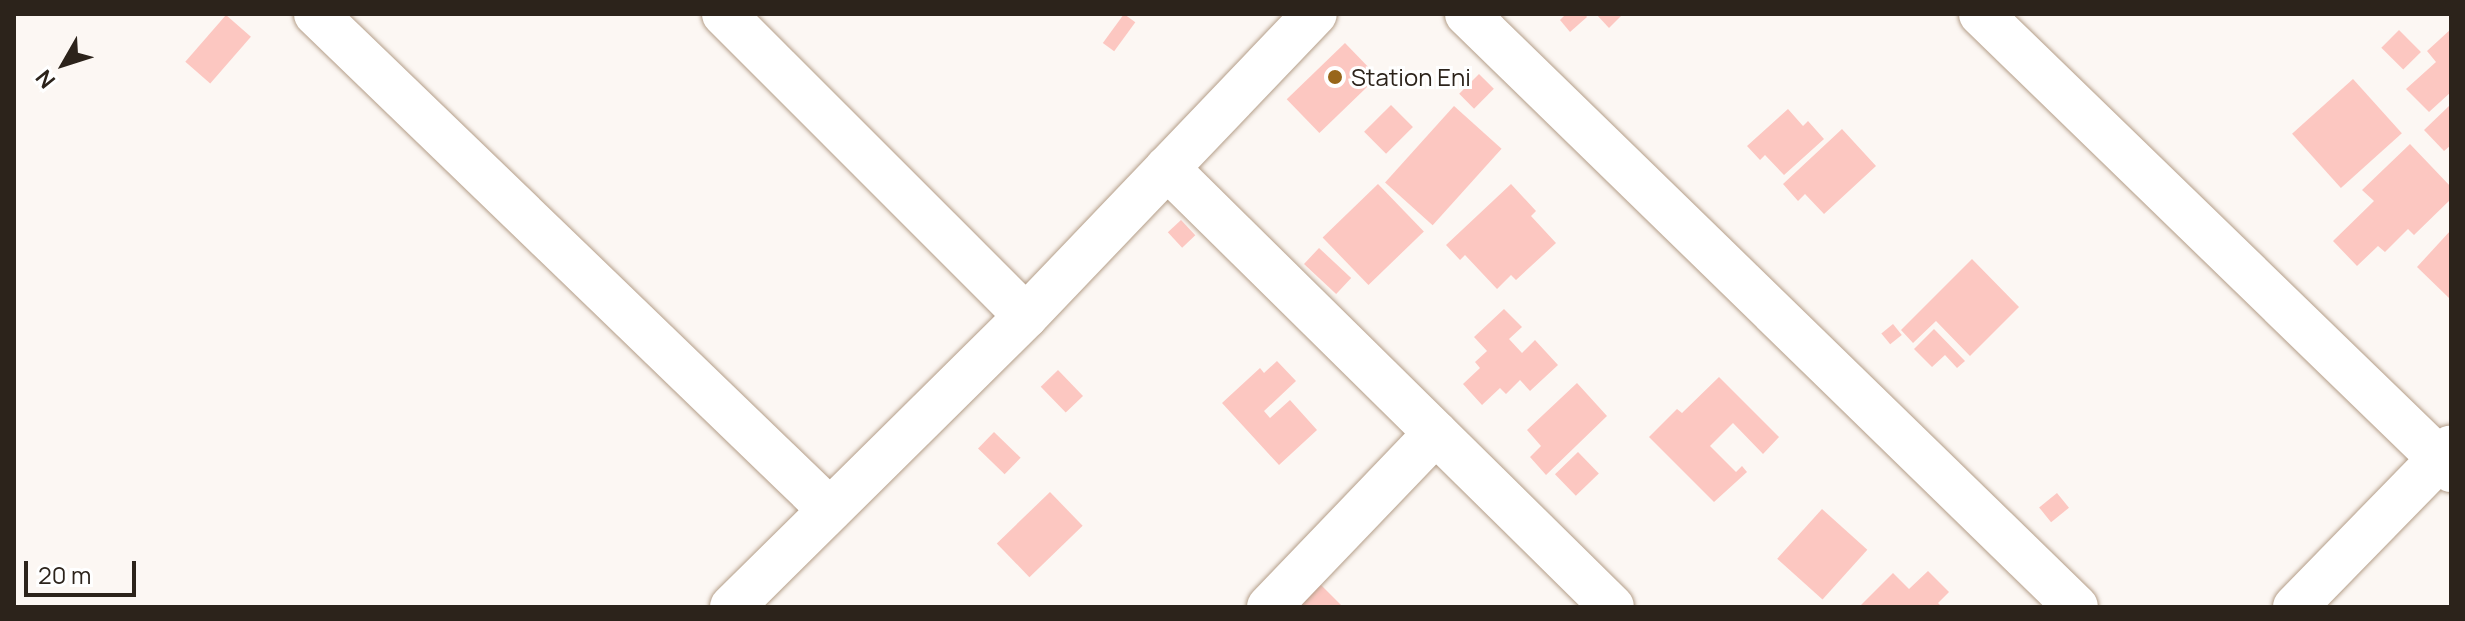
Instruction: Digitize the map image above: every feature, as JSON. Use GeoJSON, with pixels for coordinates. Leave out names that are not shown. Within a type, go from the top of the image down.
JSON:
{"type":"FeatureCollection","features":[{"type":"Feature","properties":{"kind":"street"},"geometry":{"type":"LineString","coordinates":[[316,14],[830,510]]}},
{"type":"Feature","properties":{"kind":"street"},"geometry":{"type":"LineString","coordinates":[[724,14],[1026,316]]}},
{"type":"Feature","properties":{"kind":"street"},"geometry":{"type":"LineString","coordinates":[[771,61],[773,14]]}},
{"type":"Feature","properties":{"kind":"street"},"geometry":{"type":"LineString","coordinates":[[732,607],[1026,316],[1315,14]]}},
{"type":"Feature","properties":{"kind":"street"},"geometry":{"type":"LineString","coordinates":[[1467,14],[2076,607]]}},
{"type":"Feature","properties":{"kind":"street"},"geometry":{"type":"LineString","coordinates":[[1981,14],[2447,459],[2295,607]]}},
{"type":"Feature","properties":{"kind":"street"},"geometry":{"type":"LineString","coordinates":[[1167,168],[1612,607]]}},
{"type":"Feature","properties":{"kind":"street"},"geometry":{"type":"LineString","coordinates":[[1269,607],[1436,433]]}},
{"type":"Feature","properties":{"kind":"building"},"geometry":{"type":"Polygon","coordinates":[[[1124,14],[1135,22],[1114,51],[1103,43],[1124,14]]]}},
{"type":"Feature","properties":{"kind":"building"},"geometry":{"type":"Polygon","coordinates":[[[1566,14],[1585,14],[1587,17],[1570,32],[1560,20],[1566,14]]]}},
{"type":"Feature","properties":{"kind":"building"},"geometry":{"type":"Polygon","coordinates":[[[1596,14],[1623,14],[1609,28],[1596,14]]]}},
{"type":"Feature","properties":{"kind":"building"},"geometry":{"type":"Polygon","coordinates":[[[226,15],[251,37],[210,83],[185,62],[226,15]]]}},
{"type":"Feature","properties":{"kind":"building"},"geometry":{"type":"Polygon","coordinates":[[[2451,29],[2451,92],[2429,112],[2406,89],[2436,62],[2427,51],[2451,29]]]}},
{"type":"Feature","properties":{"kind":"building"},"geometry":{"type":"Polygon","coordinates":[[[2399,30],[2421,52],[2403,70],[2381,48],[2399,30]]]}},
{"type":"Feature","properties":{"kind":"building"},"geometry":{"type":"Polygon","coordinates":[[[1345,43],[1378,77],[1319,133],[1287,99],[1345,43]]]}},
{"type":"Feature","properties":{"kind":"building"},"geometry":{"type":"Polygon","coordinates":[[[1479,74],[1494,89],[1474,109],[1459,94],[1479,74]]]}},
{"type":"Feature","properties":{"kind":"building"},"geometry":{"type":"Polygon","coordinates":[[[2353,79],[2402,133],[2341,188],[2292,134],[2353,79]]]}},
{"type":"Feature","properties":{"kind":"building"},"geometry":{"type":"Polygon","coordinates":[[[1391,105],[1413,127],[1386,154],[1364,132],[1391,105]]]}},
{"type":"Feature","properties":{"kind":"building"},"geometry":{"type":"Polygon","coordinates":[[[1454,106],[1502,149],[1433,225],[1385,183],[1454,106]]]}},
{"type":"Feature","properties":{"kind":"building"},"geometry":{"type":"Polygon","coordinates":[[[2449,106],[2451,145],[2444,151],[2424,130],[2449,106]]]}},
{"type":"Feature","properties":{"kind":"building"},"geometry":{"type":"Polygon","coordinates":[[[1788,109],[1803,126],[1808,121],[1824,139],[1784,175],[1765,155],[1760,160],[1747,146],[1788,109]]]}},
{"type":"Feature","properties":{"kind":"building"},"geometry":{"type":"Polygon","coordinates":[[[1842,129],[1876,166],[1824,214],[1805,194],[1798,201],[1783,184],[1842,129]]]}},
{"type":"Feature","properties":{"kind":"building"},"geometry":{"type":"Polygon","coordinates":[[[2410,144],[2451,187],[2451,199],[2414,235],[2408,229],[2385,252],[2378,246],[2357,266],[2333,241],[2374,201],[2362,190],[2410,144]]]}},
{"type":"Feature","properties":{"kind":"building"},"geometry":{"type":"Polygon","coordinates":[[[1378,184],[1424,231],[1368,285],[1323,237],[1378,184]]]}},
{"type":"Feature","properties":{"kind":"building"},"geometry":{"type":"Polygon","coordinates":[[[1511,184],[1536,211],[1531,216],[1556,243],[1516,280],[1511,275],[1497,289],[1465,255],[1460,260],[1446,245],[1511,184]]]}},
{"type":"Feature","properties":{"kind":"building"},"geometry":{"type":"Polygon","coordinates":[[[1181,220],[1195,235],[1182,248],[1168,232],[1181,220]]]}},
{"type":"Feature","properties":{"kind":"building"},"geometry":{"type":"Polygon","coordinates":[[[2451,230],[2451,295],[2449,298],[2417,267],[2451,230]]]}},
{"type":"Feature","properties":{"kind":"building"},"geometry":{"type":"Polygon","coordinates":[[[1319,248],[1351,278],[1336,294],[1304,264],[1319,248]]]}},
{"type":"Feature","properties":{"kind":"building"},"geometry":{"type":"Polygon","coordinates":[[[1972,259],[2019,307],[1970,356],[1936,321],[1913,343],[1901,330],[1972,259]]]}},
{"type":"Feature","properties":{"kind":"building"},"geometry":{"type":"Polygon","coordinates":[[[1504,309],[1522,327],[1509,339],[1522,353],[1535,340],[1558,365],[1530,391],[1520,380],[1506,394],[1500,388],[1482,405],[1463,384],[1480,368],[1475,362],[1487,351],[1474,337],[1504,309]]]}},
{"type":"Feature","properties":{"kind":"building"},"geometry":{"type":"Polygon","coordinates":[[[1893,324],[1902,335],[1890,344],[1881,333],[1893,324]]]}},
{"type":"Feature","properties":{"kind":"building"},"geometry":{"type":"Polygon","coordinates":[[[1934,329],[1965,361],[1957,368],[1945,355],[1932,367],[1914,349],[1934,329]]]}},
{"type":"Feature","properties":{"kind":"building"},"geometry":{"type":"Polygon","coordinates":[[[1277,361],[1296,381],[1264,411],[1270,418],[1290,400],[1317,430],[1279,465],[1222,403],[1260,368],[1264,373],[1277,361]]]}},
{"type":"Feature","properties":{"kind":"building"},"geometry":{"type":"Polygon","coordinates":[[[1058,370],[1083,396],[1066,413],[1041,387],[1058,370]]]}},
{"type":"Feature","properties":{"kind":"building"},"geometry":{"type":"Polygon","coordinates":[[[1719,377],[1779,437],[1763,454],[1733,423],[1710,446],[1736,472],[1742,466],[1747,472],[1714,502],[1649,437],[1677,409],[1682,413],[1719,377]]]}},
{"type":"Feature","properties":{"kind":"building"},"geometry":{"type":"Polygon","coordinates":[[[1577,383],[1607,416],[1546,475],[1530,457],[1541,446],[1527,430],[1577,383]]]}},
{"type":"Feature","properties":{"kind":"building"},"geometry":{"type":"Polygon","coordinates":[[[994,432],[1021,458],[1005,474],[978,449],[994,432]]]}},
{"type":"Feature","properties":{"kind":"building"},"geometry":{"type":"Polygon","coordinates":[[[1578,452],[1599,474],[1576,496],[1555,474],[1578,452]]]}},
{"type":"Feature","properties":{"kind":"building"},"geometry":{"type":"Polygon","coordinates":[[[1050,492],[1083,526],[1029,577],[997,543],[1050,492]]]}},
{"type":"Feature","properties":{"kind":"building"},"geometry":{"type":"Polygon","coordinates":[[[2057,493],[2069,508],[2051,522],[2039,507],[2057,493]]]}},
{"type":"Feature","properties":{"kind":"building"},"geometry":{"type":"Polygon","coordinates":[[[1822,509],[1867,550],[1823,600],[1777,559],[1822,509]]]}},
{"type":"Feature","properties":{"kind":"building"},"geometry":{"type":"Polygon","coordinates":[[[1928,571],[1949,592],[1938,603],[1942,607],[1859,607],[1893,573],[1909,589],[1928,571]]]}},
{"type":"Feature","properties":{"kind":"building"},"geometry":{"type":"Polygon","coordinates":[[[1320,584],[1343,607],[1297,607],[1320,584]]]}},
{"type":"Feature","properties":{"kind":"place","name":"Station Eni"},"geometry":{"type":"Point","coordinates":[1335,77]}}]}
